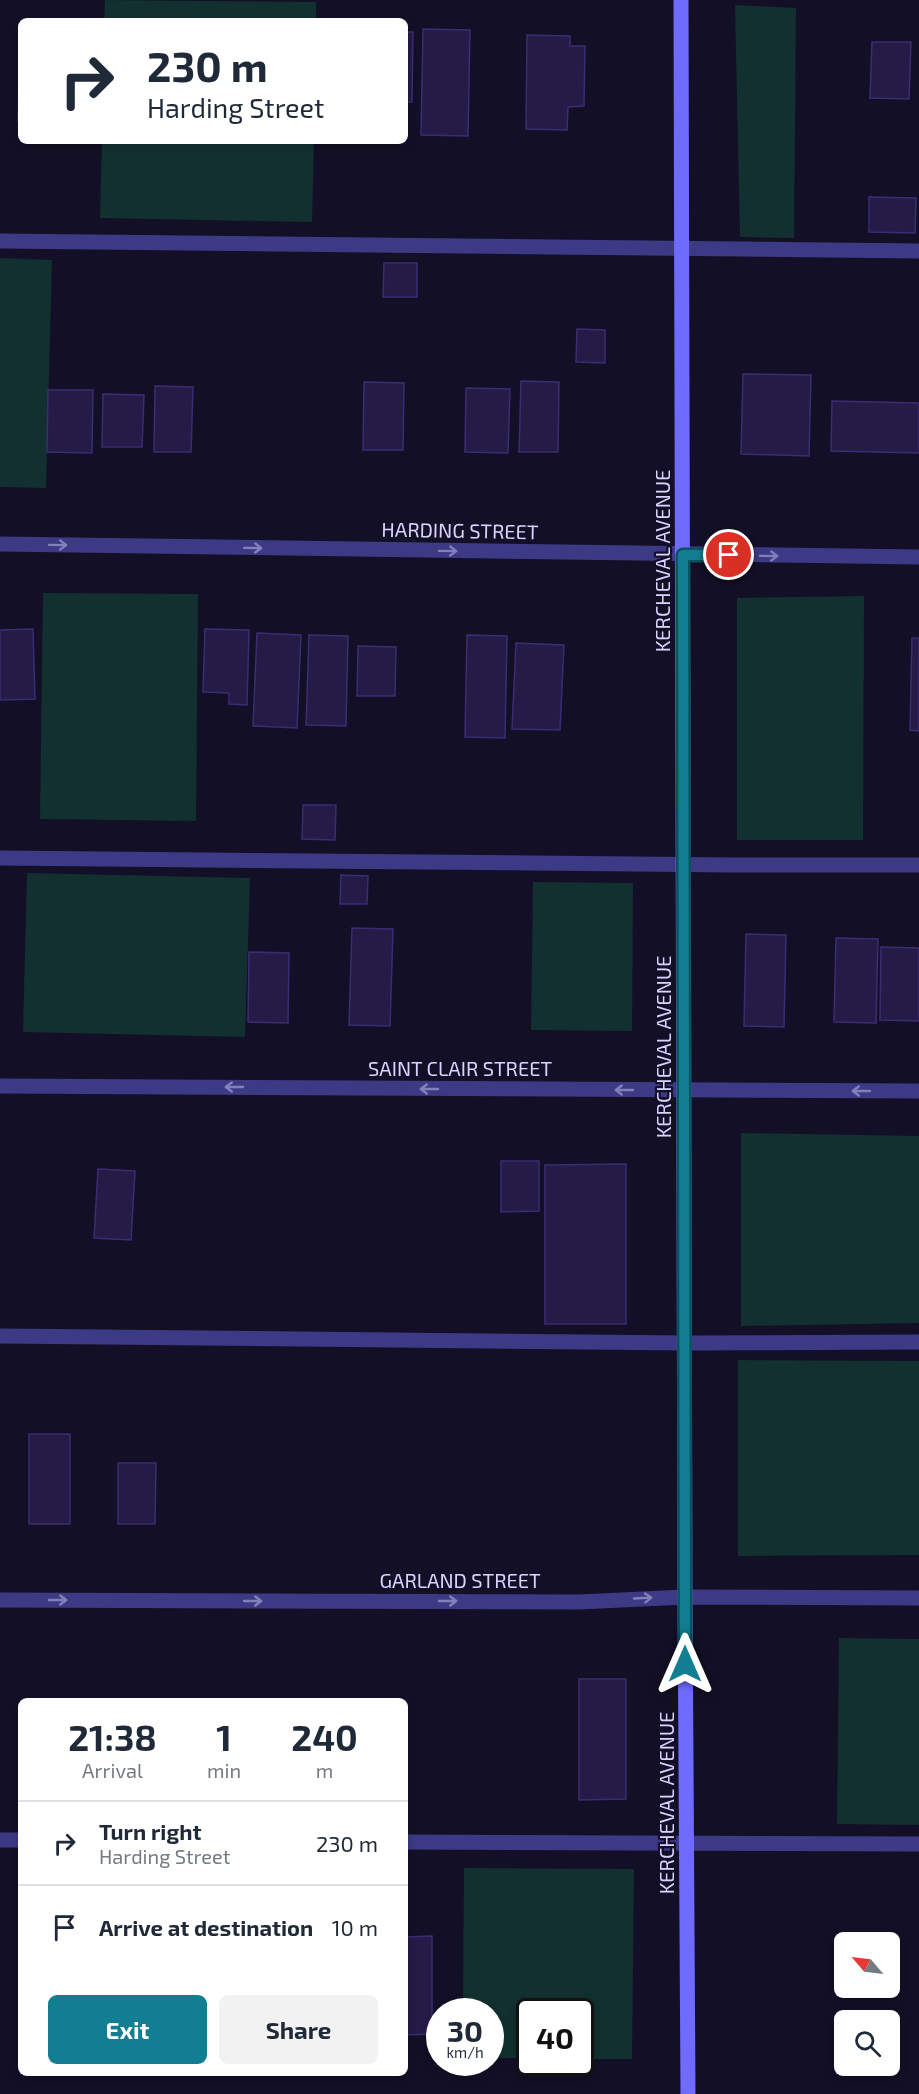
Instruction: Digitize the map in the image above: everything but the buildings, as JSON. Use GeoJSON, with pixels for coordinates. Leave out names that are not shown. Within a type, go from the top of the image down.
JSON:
{"type":"FeatureCollection","features":[{"type":"Feature","properties":{"kind":"street","name":"KERCHEVAL AVENUE"},"geometry":{"type":"LineString","coordinates":[[681,0],[688,2094]]}},
{"type":"Feature","properties":{"kind":"street"},"geometry":{"type":"LineString","coordinates":[[0,241],[919,251]]}},
{"type":"Feature","properties":{"kind":"street","name":"HARDING STREET"},"geometry":{"type":"LineString","coordinates":[[0,544],[919,557]]}},
{"type":"Feature","properties":{"kind":"street"},"geometry":{"type":"LineString","coordinates":[[0,858],[919,865]]}},
{"type":"Feature","properties":{"kind":"street","name":"SAINT CLAIR STREET"},"geometry":{"type":"LineString","coordinates":[[0,1086],[919,1091]]}},
{"type":"Feature","properties":{"kind":"street"},"geometry":{"type":"LineString","coordinates":[[0,1336],[919,1342]]}},
{"type":"Feature","properties":{"kind":"street","name":"GARLAND STREET"},"geometry":{"type":"LineString","coordinates":[[0,1600],[579,1602],[685,1597],[919,1598]]}},
{"type":"Feature","properties":{"kind":"street"},"geometry":{"type":"LineString","coordinates":[[0,1840],[18,1840]]}},
{"type":"Feature","properties":{"kind":"street"},"geometry":{"type":"LineString","coordinates":[[408,1842],[919,1844]]}},
{"type":"Feature","properties":{"kind":"green space"},"geometry":{"type":"Polygon","coordinates":[[[105,0],[316,2],[316,18],[104,18],[105,0]]]}},
{"type":"Feature","properties":{"kind":"green space"},"geometry":{"type":"Polygon","coordinates":[[[735,5],[796,8],[794,238],[740,237],[735,5]]]}},
{"type":"Feature","properties":{"kind":"green space"},"geometry":{"type":"Polygon","coordinates":[[[102,144],[314,144],[312,222],[100,218],[102,144]]]}},
{"type":"Feature","properties":{"kind":"green space"},"geometry":{"type":"Polygon","coordinates":[[[0,258],[52,260],[46,488],[0,487],[0,258]]]}},
{"type":"Feature","properties":{"kind":"green space"},"geometry":{"type":"Polygon","coordinates":[[[43,593],[198,594],[196,821],[40,819],[43,593]]]}},
{"type":"Feature","properties":{"kind":"green space"},"geometry":{"type":"Polygon","coordinates":[[[864,596],[863,840],[737,840],[737,598],[864,596]]]}},
{"type":"Feature","properties":{"kind":"green space"},"geometry":{"type":"Polygon","coordinates":[[[27,873],[250,878],[245,1037],[23,1032],[27,873]]]}},
{"type":"Feature","properties":{"kind":"green space"},"geometry":{"type":"Polygon","coordinates":[[[533,882],[633,883],[632,1031],[531,1030],[533,882]]]}},
{"type":"Feature","properties":{"kind":"green space"},"geometry":{"type":"Polygon","coordinates":[[[741,1133],[919,1136],[919,1323],[741,1326],[741,1133]]]}},
{"type":"Feature","properties":{"kind":"green space"},"geometry":{"type":"Polygon","coordinates":[[[738,1360],[919,1361],[919,1555],[738,1556],[738,1360]]]}},
{"type":"Feature","properties":{"kind":"green space"},"geometry":{"type":"Polygon","coordinates":[[[839,1638],[919,1639],[919,1825],[837,1824],[839,1638]]]}},
{"type":"Feature","properties":{"kind":"green space"},"geometry":{"type":"Polygon","coordinates":[[[464,1868],[634,1869],[632,2059],[594,2059],[594,1998],[516,1998],[516,2058],[504,2058],[504,1998],[463,1998],[464,1868]]]}},
{"type":"Feature","properties":{"kind":"route"},"geometry":{"type":"LineString","coordinates":[[685,1664],[683,555],[729,555]]}}]}
